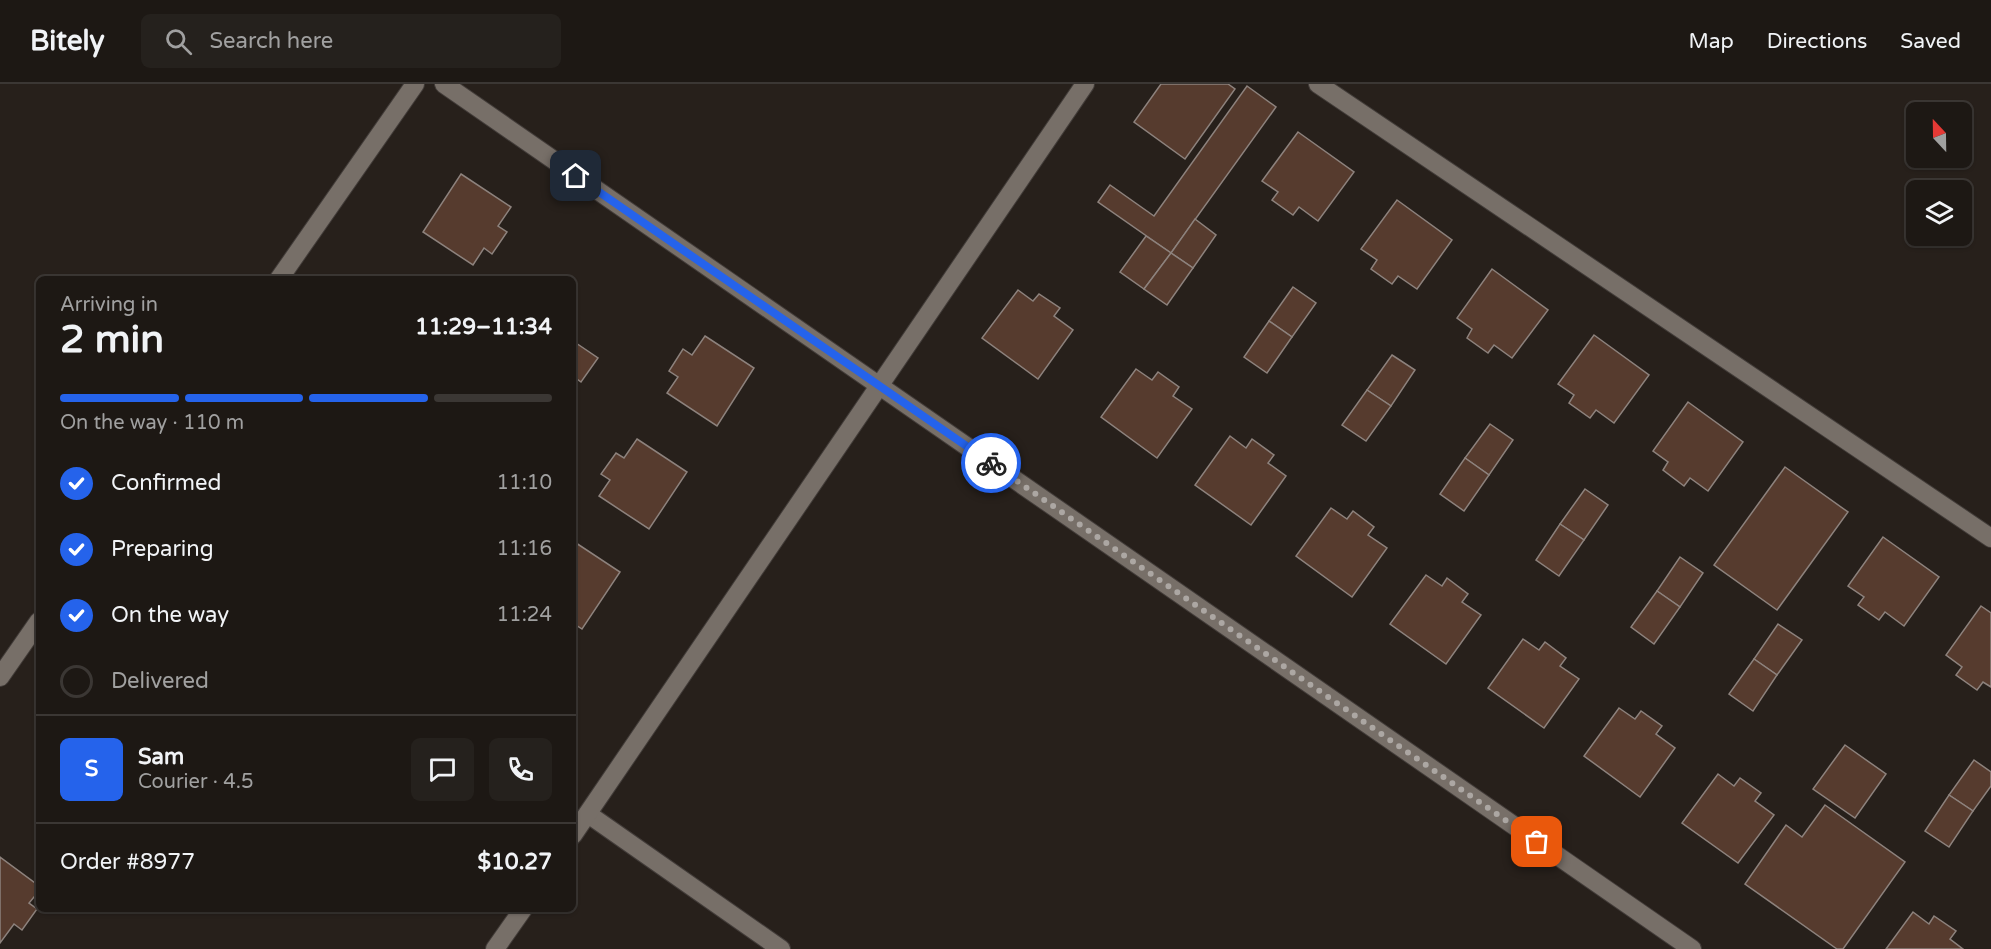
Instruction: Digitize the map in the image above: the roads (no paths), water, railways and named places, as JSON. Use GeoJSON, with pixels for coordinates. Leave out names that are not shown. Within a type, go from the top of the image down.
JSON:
{"type":"FeatureCollection","features":[{"type":"Feature","properties":{"kind":"street"},"geometry":{"type":"LineString","coordinates":[[281,276],[415,84]]}},
{"type":"Feature","properties":{"kind":"street"},"geometry":{"type":"LineString","coordinates":[[444,84],[1692,949]]}},
{"type":"Feature","properties":{"kind":"street"},"geometry":{"type":"LineString","coordinates":[[576,831],[1085,84]]}},
{"type":"Feature","properties":{"kind":"street"},"geometry":{"type":"LineString","coordinates":[[1317,84],[1991,538]]}},
{"type":"Feature","properties":{"kind":"street"},"geometry":{"type":"LineString","coordinates":[[0,677],[36,625]]}},
{"type":"Feature","properties":{"kind":"street"},"geometry":{"type":"LineString","coordinates":[[588,814],[781,949]]}},
{"type":"Feature","properties":{"kind":"street"},"geometry":{"type":"LineString","coordinates":[[495,949],[521,912]]}}]}
